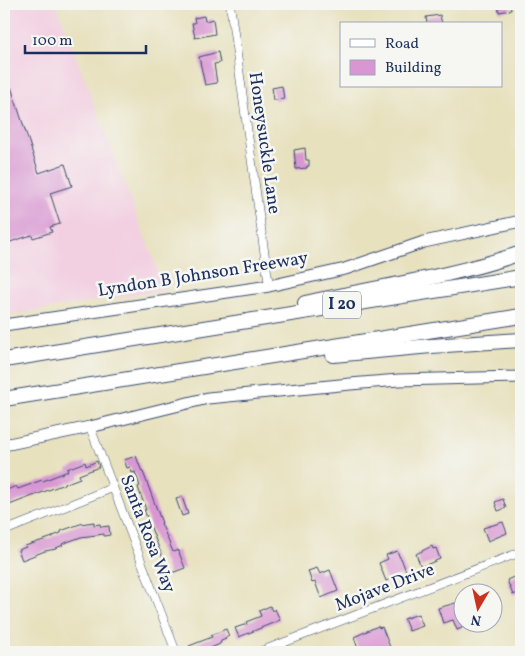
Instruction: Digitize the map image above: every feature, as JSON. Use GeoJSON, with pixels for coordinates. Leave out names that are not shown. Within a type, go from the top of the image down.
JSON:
{"type":"FeatureCollection","features":[{"type":"Feature","properties":{"kind":"highway"},"geometry":{"type":"LineString","coordinates":[[162,334],[446,274],[521,253]]}},
{"type":"Feature","properties":{"kind":"highway","name":"I 20"},"geometry":{"type":"LineString","coordinates":[[4,360],[521,277]]}},
{"type":"Feature","properties":{"kind":"highway","name":"I 20"},"geometry":{"type":"LineString","coordinates":[[4,399],[521,316]]}},
{"type":"Feature","properties":{"kind":"highway"},"geometry":{"type":"LineString","coordinates":[[167,373],[358,353],[521,340]]}},
{"type":"Feature","properties":{"kind":"main road","name":"Lyndon B Johnson Freeway"},"geometry":{"type":"LineString","coordinates":[[4,325],[270,286],[346,268],[424,242],[521,221]]}},
{"type":"Feature","properties":{"kind":"main road"},"geometry":{"type":"LineString","coordinates":[[4,445],[90,427],[208,398],[399,380],[521,377]]}},
{"type":"Feature","properties":{"kind":"street","name":"Honeysuckle Lane"},"geometry":{"type":"LineString","coordinates":[[230,4],[270,286]]}},
{"type":"Feature","properties":{"kind":"street","name":"Santa Rosa Way"},"geometry":{"type":"LineString","coordinates":[[90,427],[176,652]]}},
{"type":"Feature","properties":{"kind":"street"},"geometry":{"type":"LineString","coordinates":[[4,530],[112,488]]}},
{"type":"Feature","properties":{"kind":"street","name":"Mojave Drive"},"geometry":{"type":"LineString","coordinates":[[258,652],[521,552]]}},
{"type":"Feature","properties":{"kind":"shaded area"},"geometry":{"type":"Polygon","coordinates":[[[4,4],[56,4],[165,290],[4,316],[4,4]]]}},
{"type":"Feature","properties":{"kind":"building"},"geometry":{"type":"Polygon","coordinates":[[[498,4],[510,4],[511,10],[499,12],[498,4]]]}},
{"type":"Feature","properties":{"kind":"building"},"geometry":{"type":"Polygon","coordinates":[[[440,15],[442,22],[427,22],[426,17],[440,15]]]}},
{"type":"Feature","properties":{"kind":"building"},"geometry":{"type":"Polygon","coordinates":[[[204,16],[205,21],[213,19],[215,34],[195,38],[192,23],[195,23],[194,18],[204,16]]]}},
{"type":"Feature","properties":{"kind":"building"},"geometry":{"type":"Polygon","coordinates":[[[218,52],[220,63],[214,64],[217,83],[205,85],[199,57],[218,52]]]}},
{"type":"Feature","properties":{"kind":"building"},"geometry":{"type":"Polygon","coordinates":[[[282,86],[284,99],[274,100],[272,88],[282,86]]]}},
{"type":"Feature","properties":{"kind":"building"},"geometry":{"type":"Polygon","coordinates":[[[11,87],[39,173],[65,164],[72,186],[50,193],[60,224],[50,227],[52,232],[33,238],[32,235],[7,243],[4,231],[4,89],[11,87]]]}},
{"type":"Feature","properties":{"kind":"building"},"geometry":{"type":"Polygon","coordinates":[[[305,148],[306,160],[309,160],[309,166],[296,169],[294,150],[305,148]]]}},
{"type":"Feature","properties":{"kind":"building"},"geometry":{"type":"Polygon","coordinates":[[[136,456],[173,552],[178,550],[185,568],[169,574],[144,510],[146,510],[135,472],[132,473],[130,467],[127,468],[124,460],[136,456]]]}},
{"type":"Feature","properties":{"kind":"building"},"geometry":{"type":"Polygon","coordinates":[[[97,461],[99,467],[79,475],[80,478],[4,507],[4,495],[8,493],[7,490],[16,486],[18,489],[43,481],[85,462],[86,466],[97,461]]]}},
{"type":"Feature","properties":{"kind":"building"},"geometry":{"type":"Polygon","coordinates":[[[182,497],[188,514],[182,516],[176,499],[182,497]]]}},
{"type":"Feature","properties":{"kind":"building"},"geometry":{"type":"Polygon","coordinates":[[[503,499],[506,508],[498,511],[495,502],[503,499]]]}},
{"type":"Feature","properties":{"kind":"building"},"geometry":{"type":"Polygon","coordinates":[[[94,522],[94,525],[100,524],[101,527],[109,526],[110,535],[81,537],[62,544],[56,549],[22,560],[18,550],[25,546],[53,537],[61,533],[61,531],[80,524],[94,522]]]}},
{"type":"Feature","properties":{"kind":"building"},"geometry":{"type":"Polygon","coordinates":[[[503,522],[507,533],[488,541],[483,528],[503,522]]]}},
{"type":"Feature","properties":{"kind":"building"},"geometry":{"type":"Polygon","coordinates":[[[432,546],[433,549],[436,548],[440,559],[421,567],[416,554],[432,546]]]}},
{"type":"Feature","properties":{"kind":"building"},"geometry":{"type":"Polygon","coordinates":[[[397,551],[407,574],[386,581],[379,563],[388,559],[386,555],[397,551]]]}},
{"type":"Feature","properties":{"kind":"building"},"geometry":{"type":"Polygon","coordinates":[[[317,568],[320,574],[330,570],[338,591],[321,598],[315,582],[312,583],[308,571],[317,568]]]}},
{"type":"Feature","properties":{"kind":"building"},"geometry":{"type":"Polygon","coordinates":[[[518,575],[518,577],[521,576],[521,592],[513,595],[507,580],[518,575]]]}},
{"type":"Feature","properties":{"kind":"building"},"geometry":{"type":"Polygon","coordinates":[[[452,604],[452,620],[443,623],[438,608],[452,604]]]}},
{"type":"Feature","properties":{"kind":"building"},"geometry":{"type":"Polygon","coordinates":[[[270,606],[272,611],[275,609],[280,620],[239,637],[235,628],[261,616],[259,611],[270,606]]]}},
{"type":"Feature","properties":{"kind":"building"},"geometry":{"type":"Polygon","coordinates":[[[418,614],[423,626],[409,631],[404,619],[418,614]]]}},
{"type":"Feature","properties":{"kind":"building"},"geometry":{"type":"Polygon","coordinates":[[[378,626],[379,628],[382,627],[392,652],[359,652],[354,637],[378,626]]]}},
{"type":"Feature","properties":{"kind":"building"},"geometry":{"type":"Polygon","coordinates":[[[226,629],[229,636],[221,641],[220,644],[201,652],[192,652],[189,646],[226,629]]]}}]}
